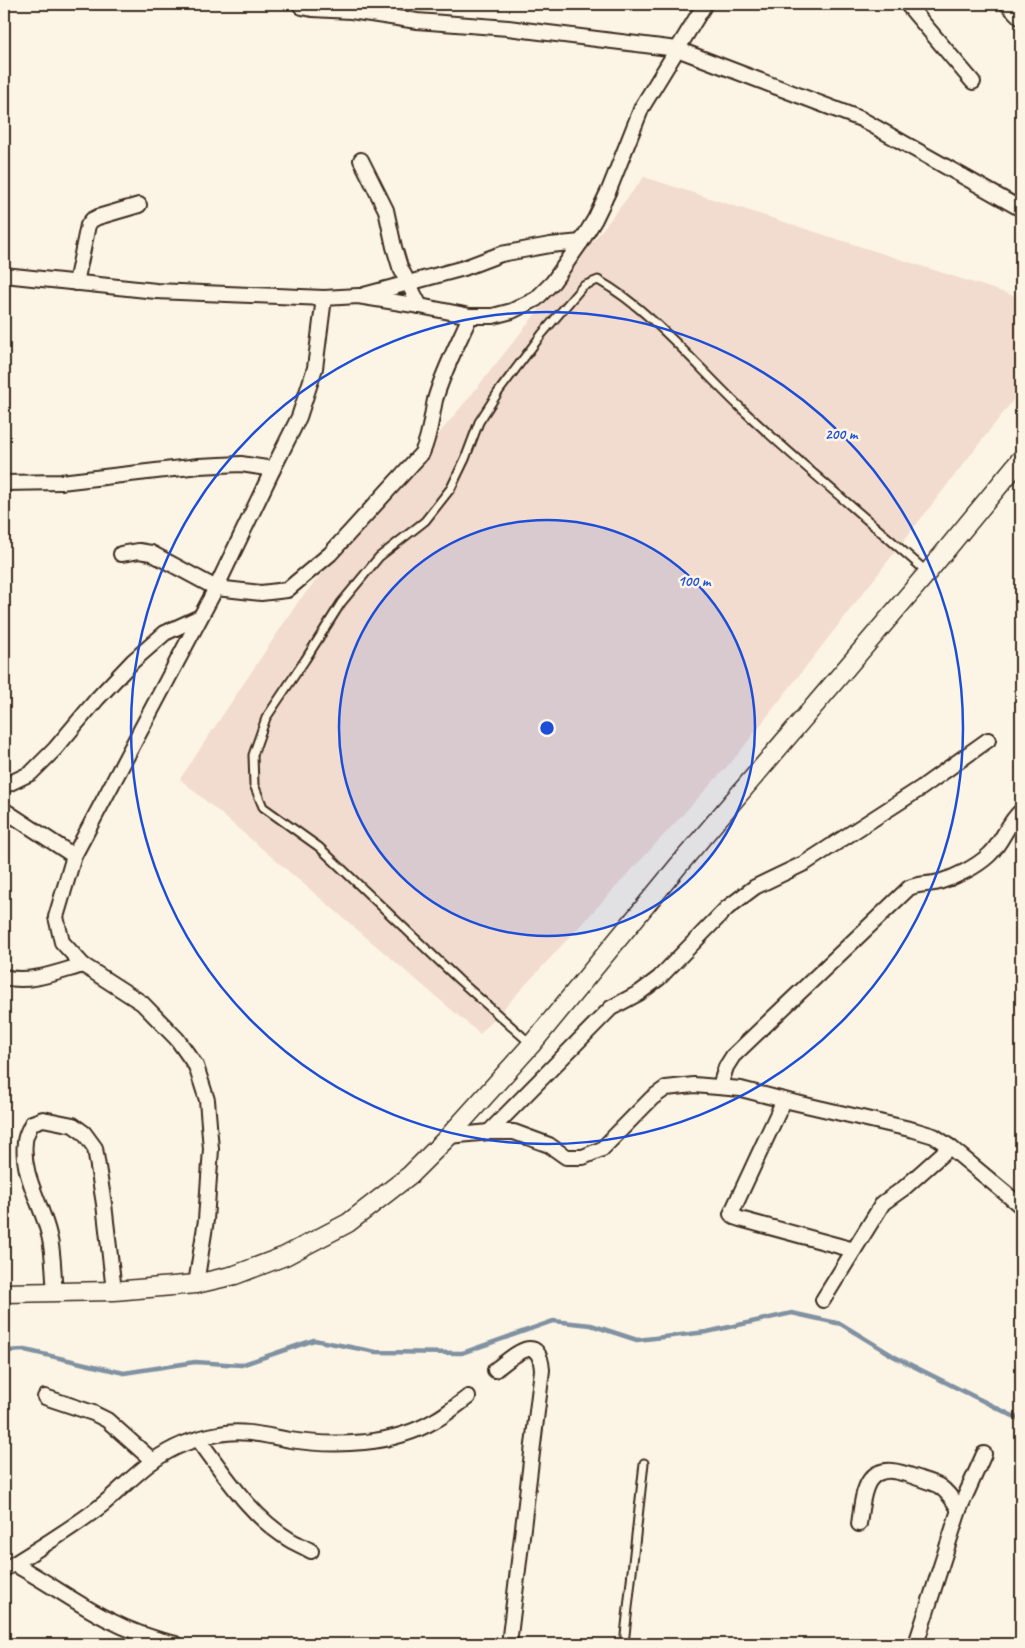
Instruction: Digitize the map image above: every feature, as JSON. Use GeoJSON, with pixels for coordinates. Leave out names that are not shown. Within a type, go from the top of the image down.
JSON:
{"type":"FeatureCollection","features":[{"type":"Feature","properties":{"kind":"street"},"geometry":{"type":"LineString","coordinates":[[299,4],[302,7],[312,9],[417,21],[508,28],[677,49],[861,119],[1021,209]]}},
{"type":"Feature","properties":{"kind":"street"},"geometry":{"type":"LineString","coordinates":[[358,296],[470,316],[492,316],[512,311],[536,300],[553,282],[594,219],[609,190],[642,107],[705,4]]}},
{"type":"Feature","properties":{"kind":"street"},"geometry":{"type":"LineString","coordinates":[[907,4],[973,82]]}},
{"type":"Feature","properties":{"kind":"street"},"geometry":{"type":"LineString","coordinates":[[1007,4],[1021,18]]}},
{"type":"Feature","properties":{"kind":"street"},"geometry":{"type":"LineString","coordinates":[[361,160],[386,210],[400,267],[420,306]]}},
{"type":"Feature","properties":{"kind":"street"},"geometry":{"type":"LineString","coordinates":[[76,283],[88,225],[92,220],[139,205]]}},
{"type":"Feature","properties":{"kind":"street"},"geometry":{"type":"LineString","coordinates":[[4,275],[156,291],[324,298],[358,296],[464,268],[501,254],[550,245],[580,242]]}},
{"type":"Feature","properties":{"kind":"street"},"geometry":{"type":"LineString","coordinates":[[196,1284],[206,1220],[211,1149],[207,1100],[196,1066],[177,1039],[142,1003],[83,966],[62,942],[56,917],[74,856],[216,588],[272,469],[299,418],[315,368],[324,298]]}},
{"type":"Feature","properties":{"kind":"street"},"geometry":{"type":"LineString","coordinates":[[121,554],[139,551],[151,553],[216,588],[261,593],[287,590],[330,554],[422,453],[428,441],[435,400],[470,316]]}},
{"type":"Feature","properties":{"kind":"street"},"geometry":{"type":"LineString","coordinates":[[4,1293],[114,1291],[196,1284],[235,1275],[285,1256],[348,1223],[410,1175],[449,1136],[531,1045],[678,866],[928,572],[1021,459]]}},
{"type":"Feature","properties":{"kind":"street"},"geometry":{"type":"LineString","coordinates":[[4,483],[61,482],[199,466],[241,464],[272,469]]}},
{"type":"Feature","properties":{"kind":"street"},"geometry":{"type":"LineString","coordinates":[[4,784],[30,773],[55,748],[127,667],[165,633],[200,617]]}},
{"type":"Feature","properties":{"kind":"street"},"geometry":{"type":"LineString","coordinates":[[489,1132],[611,1008],[639,993],[659,978],[727,908],[755,886],[805,863],[921,788],[988,740]]}},
{"type":"Feature","properties":{"kind":"street"},"geometry":{"type":"LineString","coordinates":[[4,810],[74,856]]}},
{"type":"Feature","properties":{"kind":"street"},"geometry":{"type":"LineString","coordinates":[[720,1086],[726,1067],[733,1056],[909,888],[918,884],[937,883],[958,876],[989,855],[1000,844],[1011,823],[1021,811]]}},
{"type":"Feature","properties":{"kind":"street"},"geometry":{"type":"LineString","coordinates":[[4,977],[14,980],[40,977],[83,966]]}},
{"type":"Feature","properties":{"kind":"street"},"geometry":{"type":"LineString","coordinates":[[449,1136],[489,1132],[514,1132],[549,1145],[566,1157],[584,1157],[602,1149],[652,1098],[666,1088],[694,1085],[720,1086],[741,1089],[934,1136],[1021,1206]]}},
{"type":"Feature","properties":{"kind":"street"},"geometry":{"type":"LineString","coordinates":[[784,1100],[731,1214],[740,1219],[854,1250]]}},
{"type":"Feature","properties":{"kind":"street"},"geometry":{"type":"LineString","coordinates":[[55,1293],[50,1238],[46,1219],[32,1188],[26,1162],[24,1140],[32,1124],[43,1119],[73,1125],[84,1133],[95,1148],[104,1204],[114,1291]]}},
{"type":"Feature","properties":{"kind":"street"},"geometry":{"type":"LineString","coordinates":[[823,1300],[883,1203],[904,1188],[950,1147]]}},
{"type":"Feature","properties":{"kind":"street"},"geometry":{"type":"LineString","coordinates":[[496,1370],[523,1349],[530,1348],[537,1352],[542,1370],[508,1644]]}},
{"type":"Feature","properties":{"kind":"street"},"geometry":{"type":"LineString","coordinates":[[44,1397],[93,1413],[107,1420],[153,1460]]}},
{"type":"Feature","properties":{"kind":"street"},"geometry":{"type":"LineString","coordinates":[[9,1567],[102,1505],[153,1460],[174,1448],[198,1439],[221,1433],[242,1432],[318,1444],[344,1444],[382,1439],[433,1422],[468,1398]]}},
{"type":"Feature","properties":{"kind":"street"},"geometry":{"type":"LineString","coordinates":[[198,1439],[244,1500],[272,1528],[311,1551]]}},
{"type":"Feature","properties":{"kind":"street"},"geometry":{"type":"LineString","coordinates":[[916,1644],[959,1510],[984,1454]]}},
{"type":"Feature","properties":{"kind":"street"},"geometry":{"type":"LineString","coordinates":[[859,1524],[866,1490],[871,1479],[880,1473],[890,1470],[940,1486],[952,1498],[959,1510]]}},
{"type":"Feature","properties":{"kind":"street"},"geometry":{"type":"LineString","coordinates":[[9,1567],[35,1575],[107,1619],[159,1640],[176,1644]]}},
{"type":"Feature","properties":{"kind":"lane"},"geometry":{"type":"LineString","coordinates":[[531,1045],[459,980],[319,847],[263,807],[254,785],[253,754],[266,718],[341,603],[379,557],[425,520],[451,488],[465,459],[479,422],[499,391],[582,286],[598,280],[618,291],[648,317],[744,412],[928,572]]}},
{"type":"Feature","properties":{"kind":"lane"},"geometry":{"type":"LineString","coordinates":[[624,1644],[644,1463]]}},
{"type":"Feature","properties":{"kind":"shaded area"},"geometry":{"type":"Polygon","coordinates":[[[644,177],[1021,298],[1021,390],[734,759],[480,1034],[180,779],[298,602],[472,394],[644,177]]]}},
{"type":"Feature","properties":{"kind":"waterway"},"geometry":{"type":"LineString","coordinates":[[4,1351],[25,1350],[124,1373],[195,1362],[241,1365],[314,1340],[376,1352],[462,1353],[553,1321],[591,1325],[637,1340],[707,1332],[792,1313],[841,1324],[895,1357],[1021,1420]]}}]}
